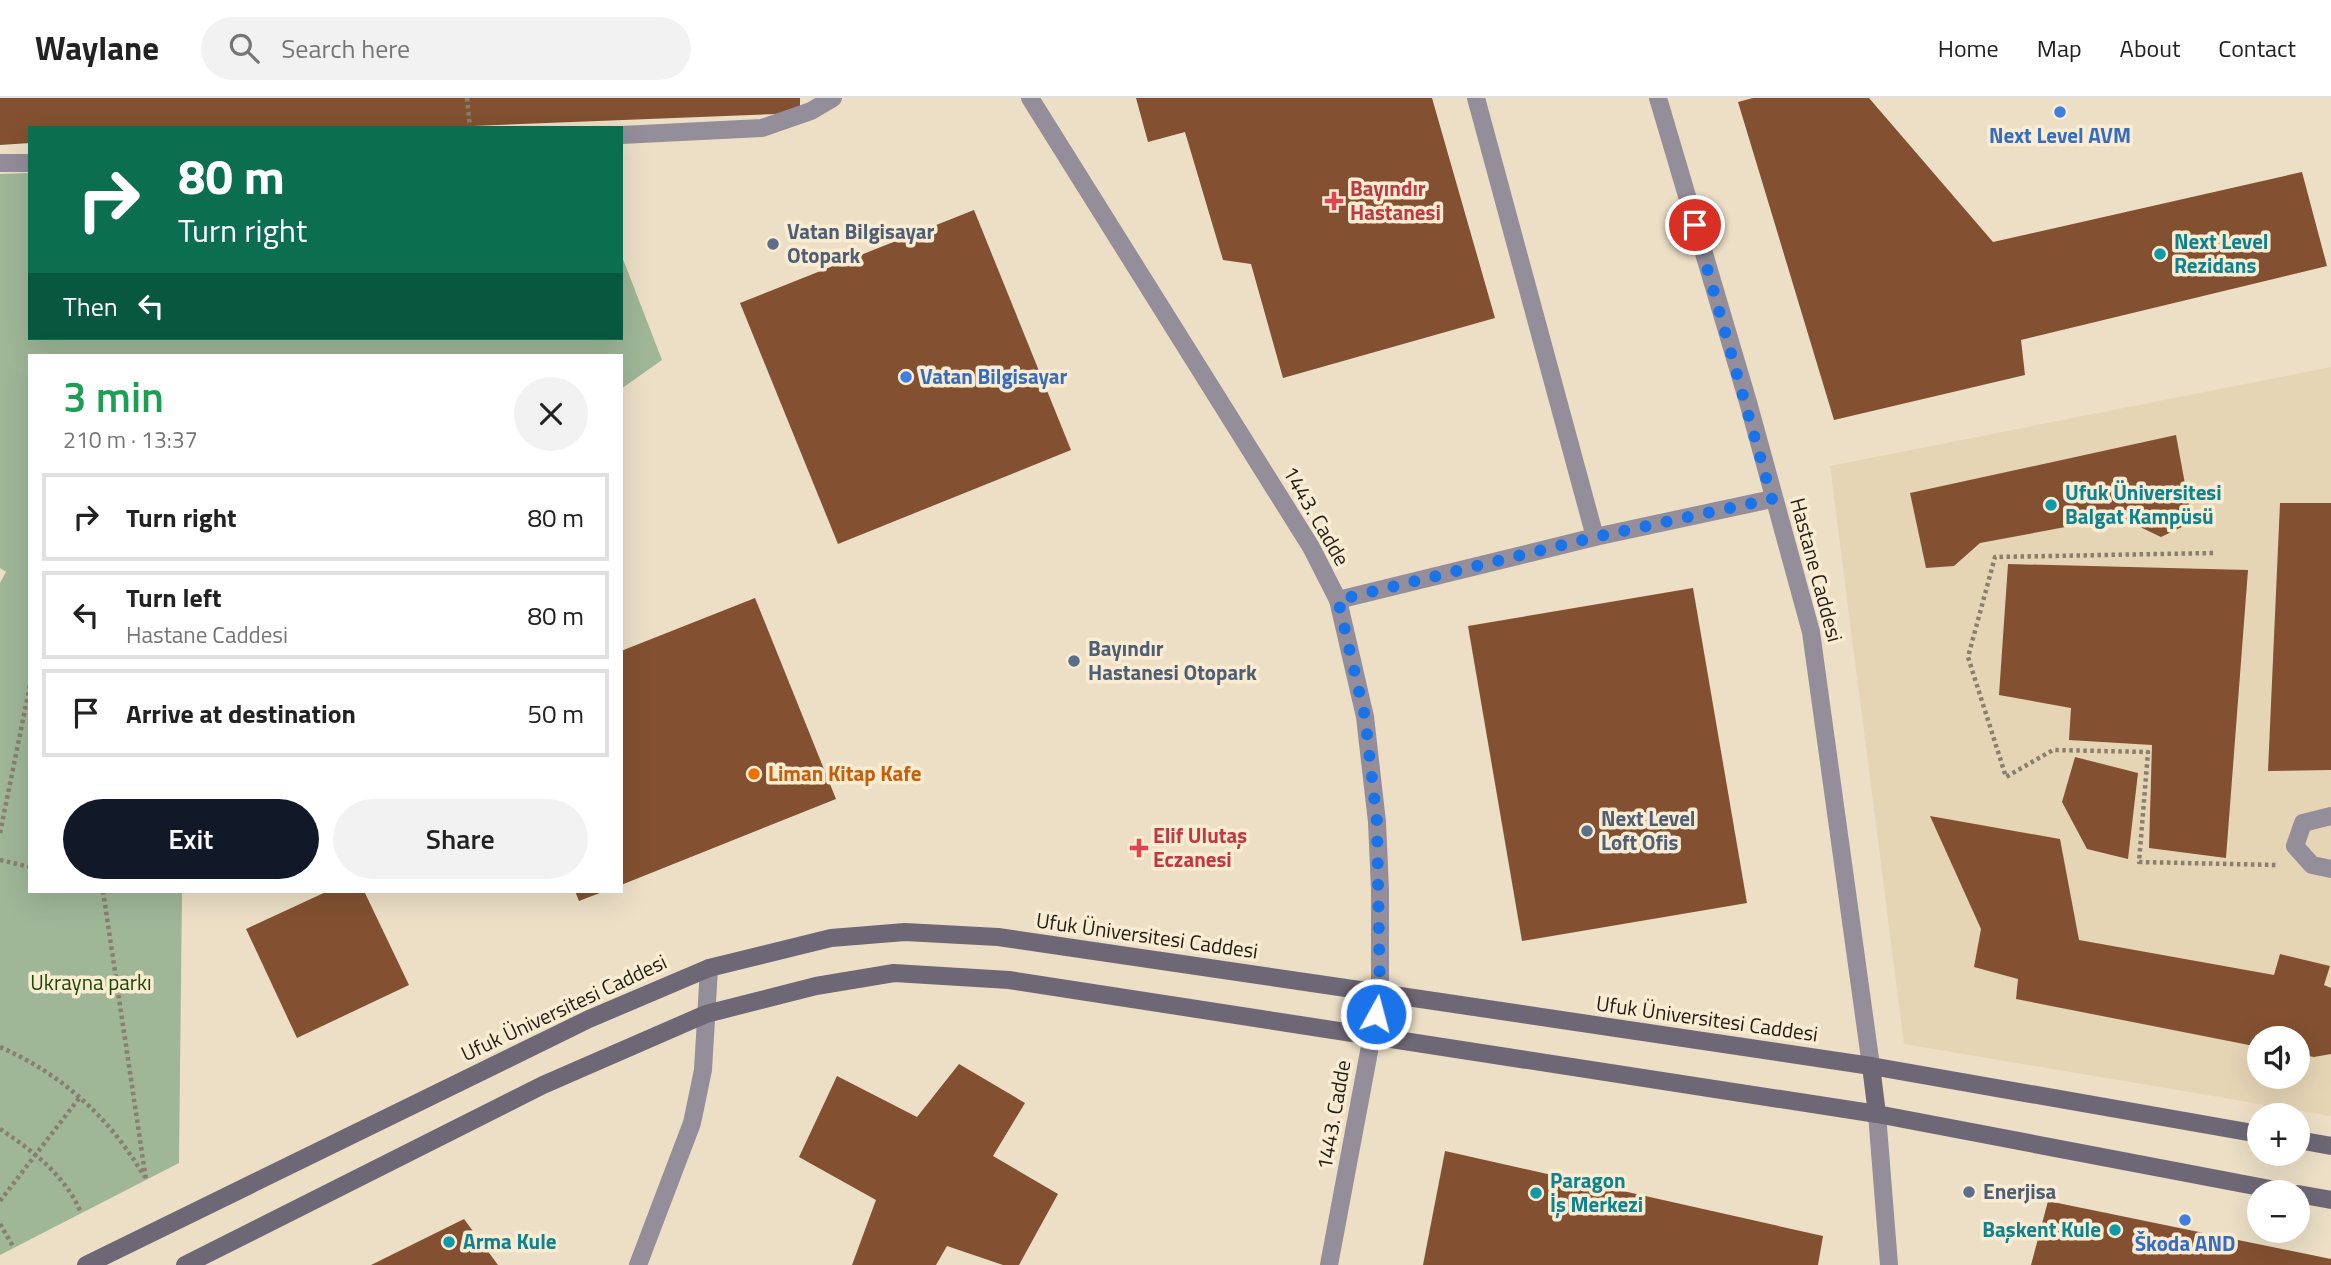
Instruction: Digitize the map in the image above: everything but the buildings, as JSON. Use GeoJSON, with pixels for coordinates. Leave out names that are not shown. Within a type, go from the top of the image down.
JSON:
{"type":"FeatureCollection","features":[{"type":"Feature","properties":{"kind":"main road","name":"Ufuk Üniversitesi Caddesi"},"geometry":{"type":"LineString","coordinates":[[86,1265],[589,1019],[709,968],[831,938],[905,932],[998,937],[1380,993],[1871,1066],[2247,1131]]}},
{"type":"Feature","properties":{"kind":"main road"},"geometry":{"type":"LineString","coordinates":[[185,1265],[543,1085],[706,1014],[816,986],[894,973],[1009,981],[1372,1035],[1877,1114],[2247,1185]]}},
{"type":"Feature","properties":{"kind":"main road"},"geometry":{"type":"LineString","coordinates":[[1871,1066],[1877,1114]]}},
{"type":"Feature","properties":{"kind":"main road"},"geometry":{"type":"LineString","coordinates":[[2310,1142],[2331,1146]]}},
{"type":"Feature","properties":{"kind":"main road"},"geometry":{"type":"LineString","coordinates":[[2310,1196],[2331,1200]]}},
{"type":"Feature","properties":{"kind":"street"},"geometry":{"type":"LineString","coordinates":[[623,135],[762,128],[811,111],[833,98]]}},
{"type":"Feature","properties":{"kind":"street","name":"1443. Cadde"},"geometry":{"type":"LineString","coordinates":[[1030,98],[1311,547],[1338,600],[1365,717],[1377,822],[1380,993],[1329,1265]]}},
{"type":"Feature","properties":{"kind":"street"},"geometry":{"type":"LineString","coordinates":[[1476,98],[1595,537]]}},
{"type":"Feature","properties":{"kind":"street","name":"Hastane Caddesi"},"geometry":{"type":"LineString","coordinates":[[1658,98],[1748,402],[1818,664],[1871,1066]]}},
{"type":"Feature","properties":{"kind":"street"},"geometry":{"type":"LineString","coordinates":[[0,163],[28,163]]}},
{"type":"Feature","properties":{"kind":"street"},"geometry":{"type":"LineString","coordinates":[[1338,600],[1595,537],[1772,499]]}},
{"type":"Feature","properties":{"kind":"street"},"geometry":{"type":"LineString","coordinates":[[2331,816],[2303,823],[2295,845],[2312,865],[2331,869]]}},
{"type":"Feature","properties":{"kind":"street"},"geometry":{"type":"LineString","coordinates":[[638,1265],[692,1123],[703,1070],[709,968]]}},
{"type":"Feature","properties":{"kind":"street"},"geometry":{"type":"LineString","coordinates":[[1877,1114],[1889,1265]]}},
{"type":"Feature","properties":{"kind":"path"},"geometry":{"type":"LineString","coordinates":[[467,98],[470,126]]}},
{"type":"Feature","properties":{"kind":"path"},"geometry":{"type":"LineString","coordinates":[[2214,553],[1995,557],[1968,657],[2006,777],[2053,750],[2148,752],[2138,862],[2312,865]]}},
{"type":"Feature","properties":{"kind":"path"},"geometry":{"type":"LineString","coordinates":[[0,833],[28,695]]}},
{"type":"Feature","properties":{"kind":"path"},"geometry":{"type":"LineString","coordinates":[[0,860],[28,867]]}},
{"type":"Feature","properties":{"kind":"path"},"geometry":{"type":"LineString","coordinates":[[0,1047],[38,1067],[102,1116],[146,1180],[103,893]]}},
{"type":"Feature","properties":{"kind":"path"},"geometry":{"type":"LineString","coordinates":[[0,1201],[80,1097]]}},
{"type":"Feature","properties":{"kind":"path"},"geometry":{"type":"LineString","coordinates":[[0,1129],[36,1154],[69,1192],[81,1213]]}},
{"type":"Feature","properties":{"kind":"path"},"geometry":{"type":"LineString","coordinates":[[0,1224],[14,1248]]}},
{"type":"Feature","properties":{"kind":"shaded area"},"geometry":{"type":"Polygon","coordinates":[[[2331,367],[2331,1116],[2310,1112],[2310,1103],[2254,1103],[1904,1044],[1830,466],[2331,367]]]}},
{"type":"Feature","properties":{"kind":"green space","name":"Ukrayna parkı"},"geometry":{"type":"Polygon","coordinates":[[[28,173],[28,340],[623,340],[623,259],[662,360],[623,388],[623,354],[28,354],[28,893],[182,893],[179,1163],[0,1255],[0,583],[6,572],[0,568],[0,174],[28,173]]]}},
{"type":"Feature","properties":{"kind":"place","name":"Next Level AVM"},"geometry":{"type":"Point","coordinates":[2060,112]}},
{"type":"Feature","properties":{"kind":"place","name":"Bayındır Hastanesi"},"geometry":{"type":"Point","coordinates":[1334,201]}},
{"type":"Feature","properties":{"kind":"place","name":"Vatan Bilgisayar Otopark"},"geometry":{"type":"Point","coordinates":[773,244]}},
{"type":"Feature","properties":{"kind":"place","name":"Next Level Rezidans"},"geometry":{"type":"Point","coordinates":[2160,254]}},
{"type":"Feature","properties":{"kind":"place","name":"Vatan Bilgisayar"},"geometry":{"type":"Point","coordinates":[906,377]}},
{"type":"Feature","properties":{"kind":"place","name":"Ufuk Üniversitesi Balgat Kampüsü"},"geometry":{"type":"Point","coordinates":[2051,505]}},
{"type":"Feature","properties":{"kind":"place","name":"Bayındır Hastanesi Otopark"},"geometry":{"type":"Point","coordinates":[1074,661]}},
{"type":"Feature","properties":{"kind":"place","name":"Liman Kitap Kafe"},"geometry":{"type":"Point","coordinates":[754,774]}},
{"type":"Feature","properties":{"kind":"place","name":"Next Level Loft Ofis"},"geometry":{"type":"Point","coordinates":[1587,831]}},
{"type":"Feature","properties":{"kind":"place","name":"Elif Ulutaş Eczanesi"},"geometry":{"type":"Point","coordinates":[1139,848]}},
{"type":"Feature","properties":{"kind":"place","name":"Enerjisa"},"geometry":{"type":"Point","coordinates":[1969,1192]}},
{"type":"Feature","properties":{"kind":"place","name":"Paragon İş Merkezi"},"geometry":{"type":"Point","coordinates":[1536,1193]}},
{"type":"Feature","properties":{"kind":"place","name":"Škoda AND"},"geometry":{"type":"Point","coordinates":[2185,1220]}},
{"type":"Feature","properties":{"kind":"place","name":"Başkent Kule"},"geometry":{"type":"Point","coordinates":[2115,1230]}},
{"type":"Feature","properties":{"kind":"place","name":"Arma Kule"},"geometry":{"type":"Point","coordinates":[449,1242]}},
{"type":"Feature","properties":{"kind":"route"},"geometry":{"type":"LineString","coordinates":[[1376,1014],[1380,993],[1377,822],[1365,717],[1338,600],[1595,537],[1772,499],[1748,402],[1695,225]]}}]}
